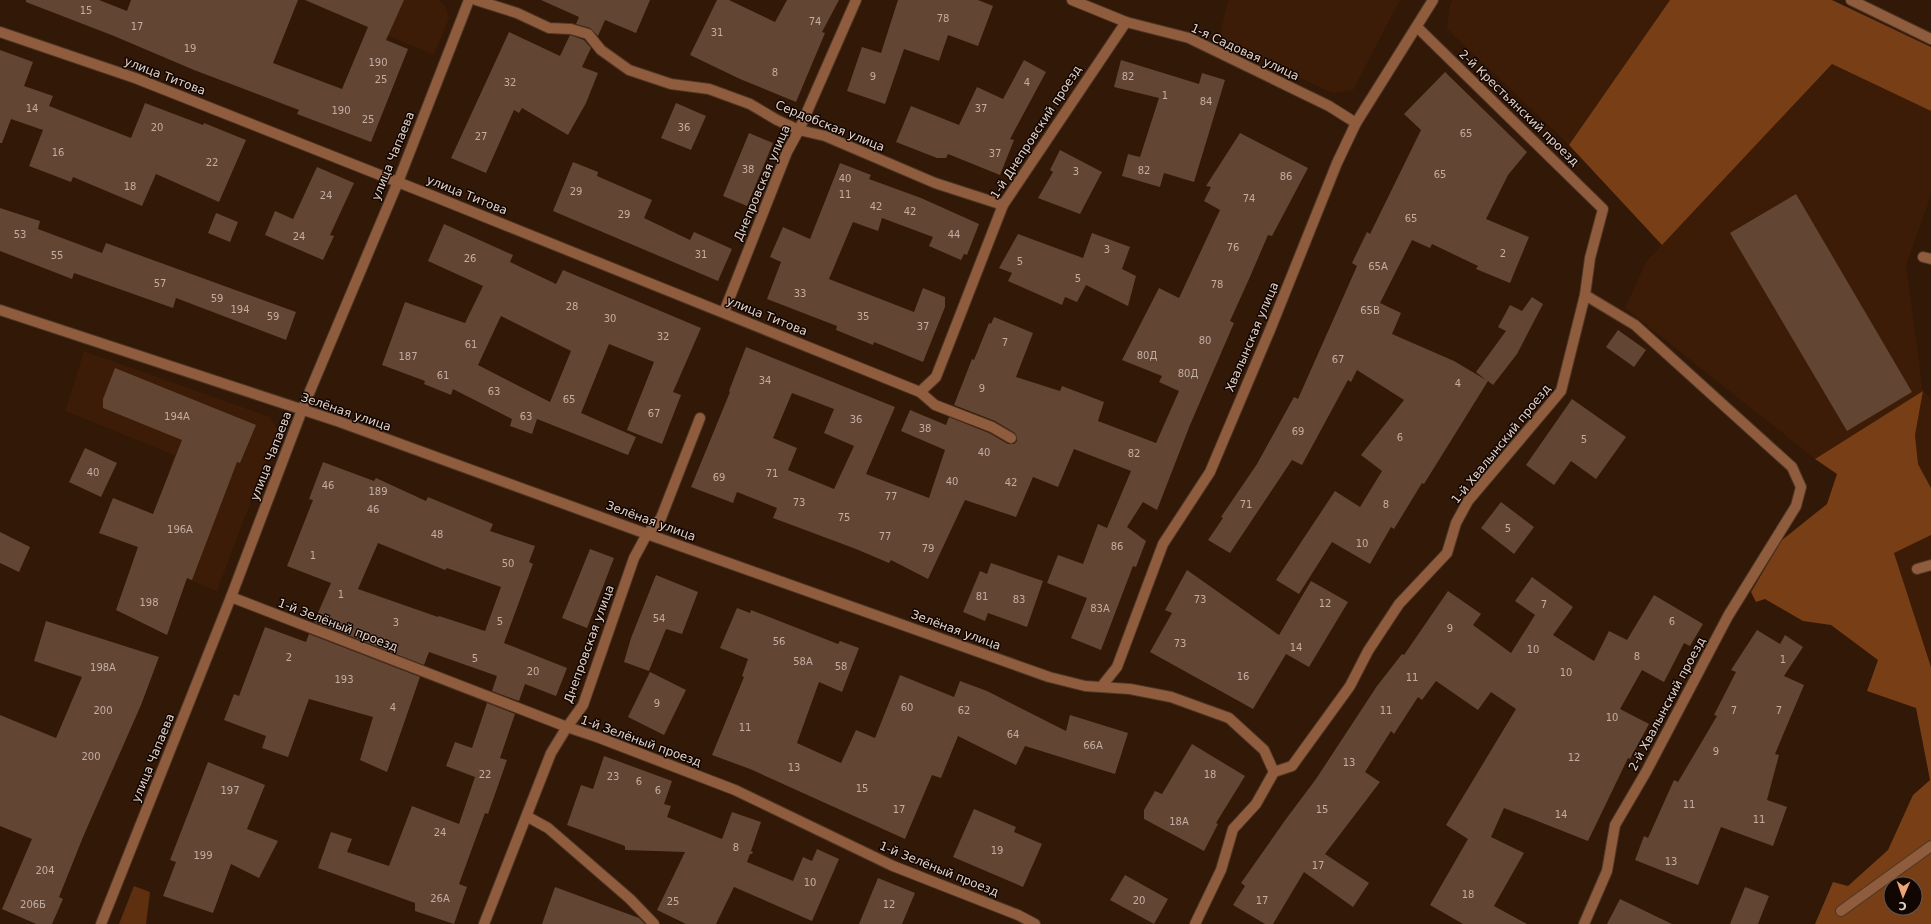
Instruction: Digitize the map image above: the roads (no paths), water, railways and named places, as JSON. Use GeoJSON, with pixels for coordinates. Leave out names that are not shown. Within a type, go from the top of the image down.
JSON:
{"type":"FeatureCollection","features":[{"type":"Feature","properties":{"kind":"street","name":"улица Чапаева"},"geometry":{"type":"LineString","coordinates":[[101,924],[231,597],[302,410],[398,182],[469,0]]}},
{"type":"Feature","properties":{"kind":"street","name":"Сердобская улица"},"geometry":{"type":"LineString","coordinates":[[476,0],[517,13],[549,28],[571,29],[588,34],[601,50],[629,70],[671,84],[709,89],[750,104],[777,120],[799,130],[825,136],[935,183],[1003,205]]}},
{"type":"Feature","properties":{"kind":"street","name":"Днепровская улица"},"geometry":{"type":"LineString","coordinates":[[724,312],[787,152],[799,130],[856,0]]}},
{"type":"Feature","properties":{"kind":"street","name":"1-я Садовая улица"},"geometry":{"type":"LineString","coordinates":[[1072,0],[1126,22],[1189,38],[1329,106],[1356,123]]}},
{"type":"Feature","properties":{"kind":"street","name":"Хвалынская улица"},"geometry":{"type":"LineString","coordinates":[[1101,687],[1117,667],[1163,544],[1210,472],[1270,330],[1336,163],[1356,123],[1433,0]]}},
{"type":"Feature","properties":{"kind":"street"},"geometry":{"type":"LineString","coordinates":[[1851,0],[1931,39]]}},
{"type":"Feature","properties":{"kind":"street","name":"1-й Днепровский проезд"},"geometry":{"type":"LineString","coordinates":[[920,392],[936,377],[1003,205],[1126,22]]}},
{"type":"Feature","properties":{"kind":"street","name":"2-й Крестьянский проезд"},"geometry":{"type":"LineString","coordinates":[[1417,26],[1603,209]]}},
{"type":"Feature","properties":{"kind":"street","name":"улица Титова"},"geometry":{"type":"LineString","coordinates":[[0,32],[135,78],[724,312],[920,392],[935,404],[992,427],[1011,438]]}},
{"type":"Feature","properties":{"kind":"street","name":"1-й Хвалынский проезд"},"geometry":{"type":"LineString","coordinates":[[1274,772],[1292,766],[1350,686],[1368,651],[1400,604],[1447,553],[1456,523],[1468,501],[1561,391],[1585,294],[1590,258],[1603,209]]}},
{"type":"Feature","properties":{"kind":"street","name":"2-й Хвалынский проезд"},"geometry":{"type":"LineString","coordinates":[[1584,924],[1607,872],[1616,826],[1728,616],[1796,506],[1801,487],[1792,467],[1635,325],[1585,294]]}},
{"type":"Feature","properties":{"kind":"street","name":"Зелёная улица"},"geometry":{"type":"LineString","coordinates":[[0,310],[302,410],[1049,677],[1085,686],[1130,689],[1171,697],[1229,718],[1264,750],[1274,772]]}},
{"type":"Feature","properties":{"kind":"street","name":"Днепровская улица"},"geometry":{"type":"LineString","coordinates":[[484,924],[528,817],[552,753],[566,728],[583,705],[634,558],[647,534],[661,518],[700,418]]}},
{"type":"Feature","properties":{"kind":"street"},"geometry":{"type":"LineString","coordinates":[[1916,569],[1931,565]]}},
{"type":"Feature","properties":{"kind":"street","name":"1-й Зелёный проезд"},"geometry":{"type":"LineString","coordinates":[[231,597],[566,728],[597,737],[735,790],[893,866],[1018,915],[1036,924]]}},
{"type":"Feature","properties":{"kind":"street"},"geometry":{"type":"LineString","coordinates":[[1195,924],[1221,870],[1233,829],[1256,804],[1274,772]]}},
{"type":"Feature","properties":{"kind":"street"},"geometry":{"type":"LineString","coordinates":[[528,817],[548,828],[630,899],[654,924]]}},
{"type":"Feature","properties":{"kind":"street"},"geometry":{"type":"LineString","coordinates":[[1841,911],[1931,846]]}}]}
